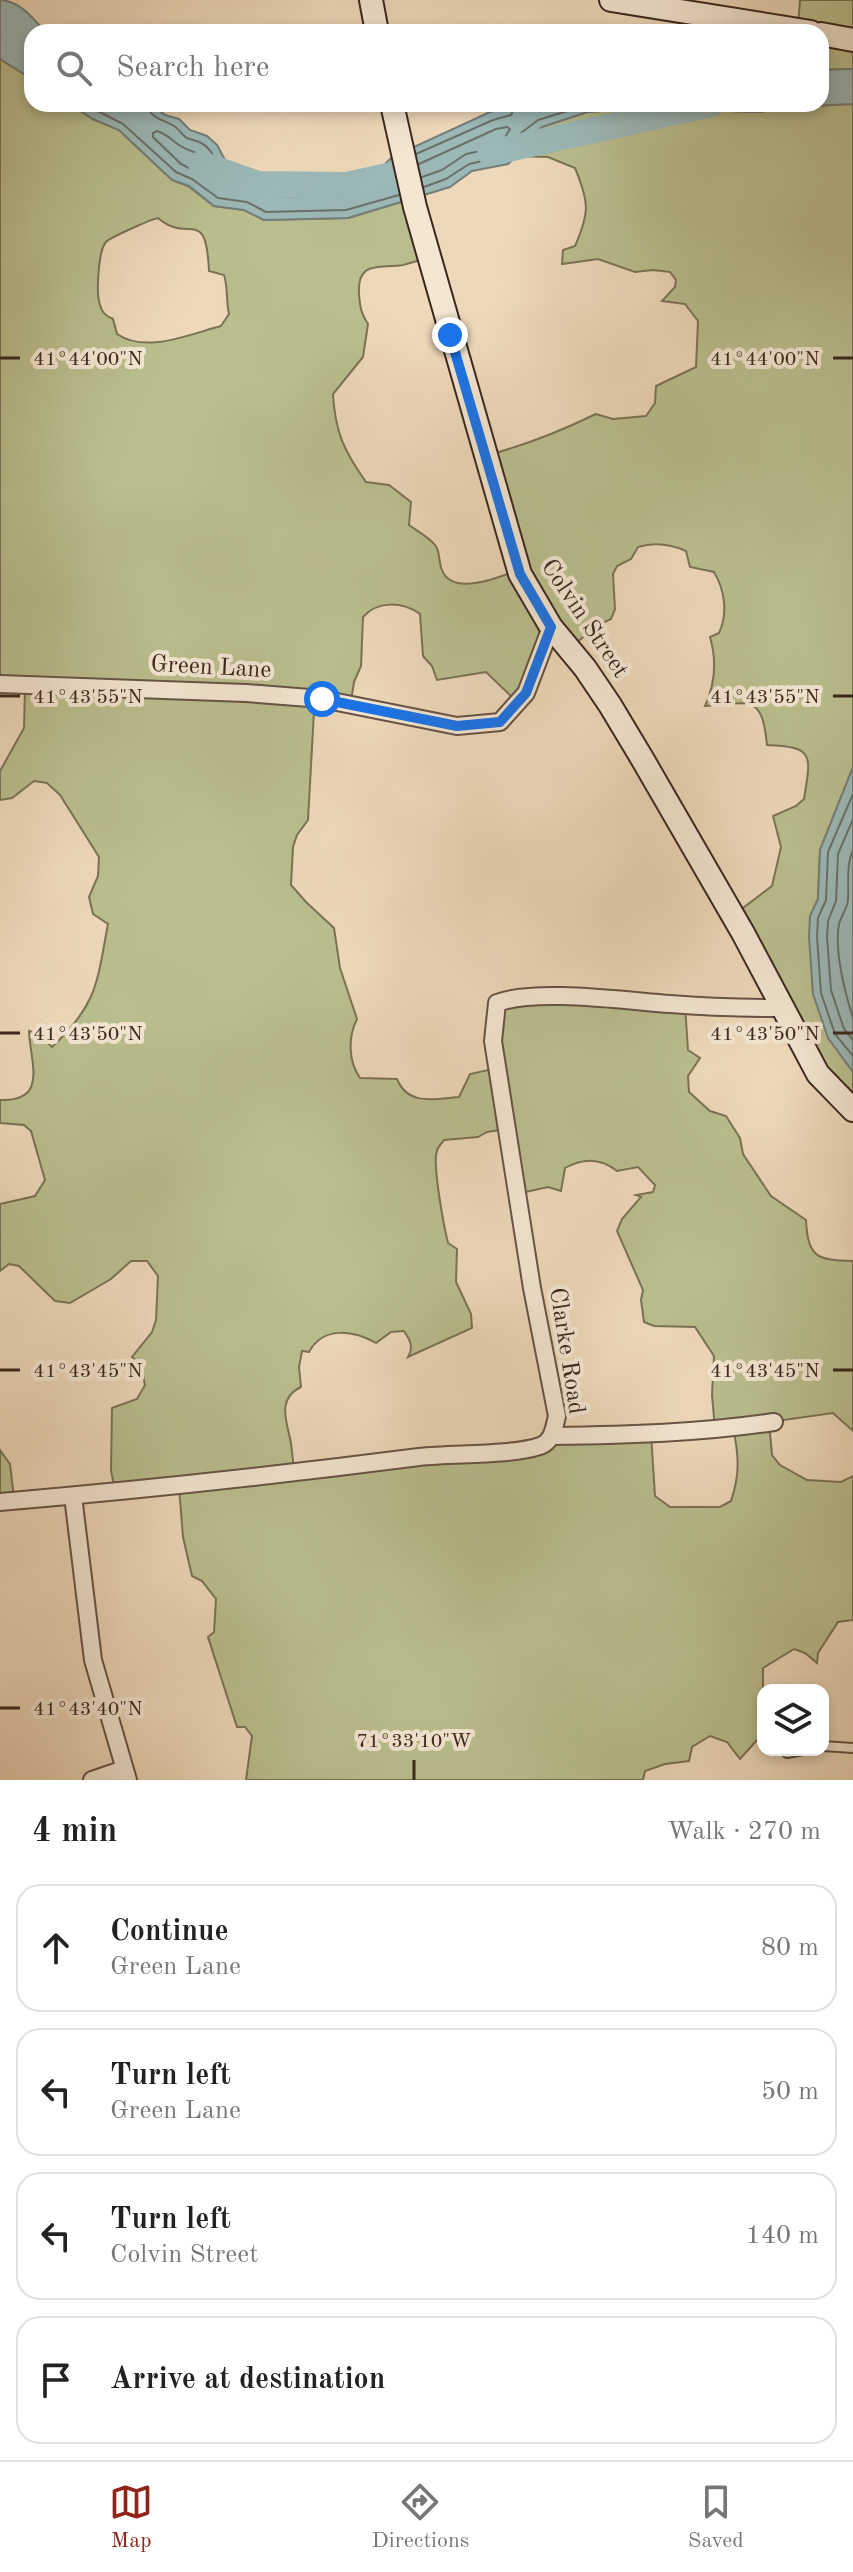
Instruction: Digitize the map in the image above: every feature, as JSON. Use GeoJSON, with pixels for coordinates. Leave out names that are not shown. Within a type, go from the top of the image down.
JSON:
{"type":"FeatureCollection","features":[{"type":"Feature","properties":{"kind":"street"},"geometry":{"type":"LineString","coordinates":[[371,0],[376,24]]}},
{"type":"Feature","properties":{"kind":"street"},"geometry":{"type":"LineString","coordinates":[[611,0],[761,24]]}},
{"type":"Feature","properties":{"kind":"street"},"geometry":{"type":"LineString","coordinates":[[829,36],[853,40]]}},
{"type":"Feature","properties":{"kind":"street","name":"Colvin Street"},"geometry":{"type":"LineString","coordinates":[[394,112],[415,207],[520,574],[551,627],[610,705],[743,933],[818,1074],[853,1110]]}},
{"type":"Feature","properties":{"kind":"street","name":"Green Lane"},"geometry":{"type":"LineString","coordinates":[[0,684],[246,693],[322,699],[457,726],[500,722],[526,693],[551,627]]}},
{"type":"Feature","properties":{"kind":"street","name":"Clarke Road"},"geometry":{"type":"LineString","coordinates":[[0,1502],[543,1445],[553,1436],[557,1416],[532,1288],[493,1041],[497,1003],[513,997],[586,998],[782,1008]]}},
{"type":"Feature","properties":{"kind":"street"},"geometry":{"type":"LineString","coordinates":[[553,1436],[686,1433],[774,1422]]}},
{"type":"Feature","properties":{"kind":"street"},"geometry":{"type":"LineString","coordinates":[[73,1496],[93,1660],[126,1774],[92,1780]]}},
{"type":"Feature","properties":{"kind":"lane"},"geometry":{"type":"LineString","coordinates":[[829,1746],[853,1748]]}},
{"type":"Feature","properties":{"kind":"green space"},"geometry":{"type":"Polygon","coordinates":[[[800,0],[853,0],[853,69],[829,70],[829,24],[798,24],[800,0]]]}},
{"type":"Feature","properties":{"kind":"green space"},"geometry":{"type":"Polygon","coordinates":[[[707,13],[778,24],[704,24],[707,13]]]}},
{"type":"Feature","properties":{"kind":"green space"},"geometry":{"type":"Polygon","coordinates":[[[0,59],[24,74],[24,112],[82,112],[119,130],[172,180],[188,186],[214,206],[244,210],[264,220],[348,218],[411,199],[428,258],[403,265],[371,268],[362,276],[359,283],[360,303],[368,324],[363,357],[333,394],[334,407],[342,441],[366,482],[389,485],[411,502],[409,525],[435,545],[447,578],[466,584],[518,570],[488,455],[543,437],[596,414],[613,419],[646,416],[655,403],[656,386],[696,367],[698,321],[685,304],[662,301],[675,287],[676,280],[670,272],[635,272],[598,259],[562,264],[563,250],[575,246],[583,224],[586,207],[583,190],[575,168],[548,157],[516,156],[527,139],[542,127],[587,112],[829,112],[829,105],[853,104],[853,767],[820,850],[818,899],[810,916],[848,1063],[853,1072],[853,1109],[841,1097],[735,914],[772,886],[781,847],[773,816],[804,799],[808,763],[802,751],[767,745],[762,717],[751,705],[705,706],[714,672],[710,637],[719,633],[724,618],[724,602],[714,572],[690,567],[686,551],[662,544],[638,547],[631,559],[617,566],[613,574],[615,609],[611,619],[572,646],[557,632],[516,701],[486,672],[437,680],[432,666],[423,656],[420,614],[398,605],[383,605],[369,611],[363,617],[361,666],[351,701],[324,700],[314,711],[308,820],[293,847],[291,885],[334,928],[340,968],[357,1019],[351,1049],[353,1064],[360,1078],[397,1079],[408,1093],[423,1099],[459,1097],[470,1074],[497,1068],[502,1000],[685,1005],[688,1050],[700,1058],[688,1076],[689,1092],[710,1111],[726,1116],[740,1138],[743,1154],[771,1196],[806,1220],[812,1249],[823,1258],[853,1261],[853,1431],[833,1413],[769,1422],[772,1455],[780,1465],[807,1480],[841,1482],[853,1476],[853,1620],[838,1622],[818,1653],[817,1663],[794,1649],[763,1668],[763,1684],[757,1684],[757,1740],[740,1759],[727,1742],[710,1736],[692,1747],[689,1761],[645,1771],[643,1780],[246,1780],[252,1736],[245,1727],[237,1727],[208,1637],[214,1632],[216,1599],[202,1581],[192,1576],[183,1537],[179,1487],[115,1490],[111,1471],[112,1408],[137,1399],[145,1385],[141,1365],[132,1357],[152,1332],[156,1320],[158,1276],[147,1261],[131,1261],[111,1279],[70,1303],[55,1301],[19,1266],[9,1264],[0,1271],[0,1204],[35,1196],[45,1180],[31,1131],[24,1125],[0,1123],[0,1100],[15,1099],[31,1087],[33,1067],[29,1031],[38,1034],[52,1047],[79,1018],[98,977],[108,924],[93,914],[89,897],[98,876],[99,857],[60,795],[47,783],[34,781],[12,798],[0,800],[0,771],[24,728],[25,687],[0,681],[0,59]],[[158,218],[132,228],[106,242],[103,247],[99,300],[102,310],[113,319],[117,334],[141,342],[168,340],[221,326],[229,314],[224,275],[209,271],[204,238],[200,232],[179,228],[158,218]],[[506,1129],[478,1137],[444,1140],[437,1151],[437,1181],[448,1243],[457,1249],[456,1282],[471,1314],[472,1328],[408,1357],[411,1350],[404,1331],[391,1332],[376,1343],[348,1333],[330,1334],[309,1352],[302,1351],[299,1367],[301,1387],[288,1398],[285,1412],[294,1470],[651,1433],[655,1496],[670,1507],[720,1507],[731,1501],[738,1465],[736,1447],[733,1428],[715,1428],[712,1395],[714,1356],[695,1327],[654,1326],[644,1322],[643,1290],[617,1231],[622,1219],[641,1197],[636,1195],[653,1192],[655,1185],[638,1167],[617,1171],[605,1164],[585,1161],[565,1168],[561,1191],[548,1187],[521,1193],[506,1129]]]}},
{"type":"Feature","properties":{"kind":"green space"},"geometry":{"type":"Polygon","coordinates":[[[0,1450],[10,1464],[14,1498],[0,1501],[0,1450]]]}},
{"type":"Feature","properties":{"kind":"water"},"geometry":{"type":"Polygon","coordinates":[[[0,0],[20,7],[38,24],[24,24],[24,74],[0,59],[0,0]]]}},
{"type":"Feature","properties":{"kind":"water"},"geometry":{"type":"Polygon","coordinates":[[[853,69],[853,104],[829,105],[829,70],[853,69]]]}},
{"type":"Feature","properties":{"kind":"water"},"geometry":{"type":"Polygon","coordinates":[[[82,112],[161,112],[179,119],[190,130],[207,136],[217,145],[233,175],[245,183],[264,187],[365,184],[392,157],[490,112],[587,112],[542,127],[527,139],[508,164],[472,171],[450,187],[348,218],[264,220],[244,210],[214,206],[189,186],[172,180],[119,130],[82,112]]]}},
{"type":"Feature","properties":{"kind":"water"},"geometry":{"type":"Polygon","coordinates":[[[853,767],[853,1072],[828,1038],[813,994],[809,937],[810,916],[818,899],[820,850],[853,767]]]}},
{"type":"Feature","properties":{"kind":"waterway"},"geometry":{"type":"LineString","coordinates":[[490,153],[676,112]]}},
{"type":"Feature","properties":{"kind":"waterway"},"geometry":{"type":"LineString","coordinates":[[201,164],[258,184],[347,185],[401,173]]}},
{"type":"Feature","properties":{"kind":"route"},"geometry":{"type":"LineString","coordinates":[[322,699],[457,726],[500,722],[526,693],[551,627],[520,574],[450,335]]}}]}
